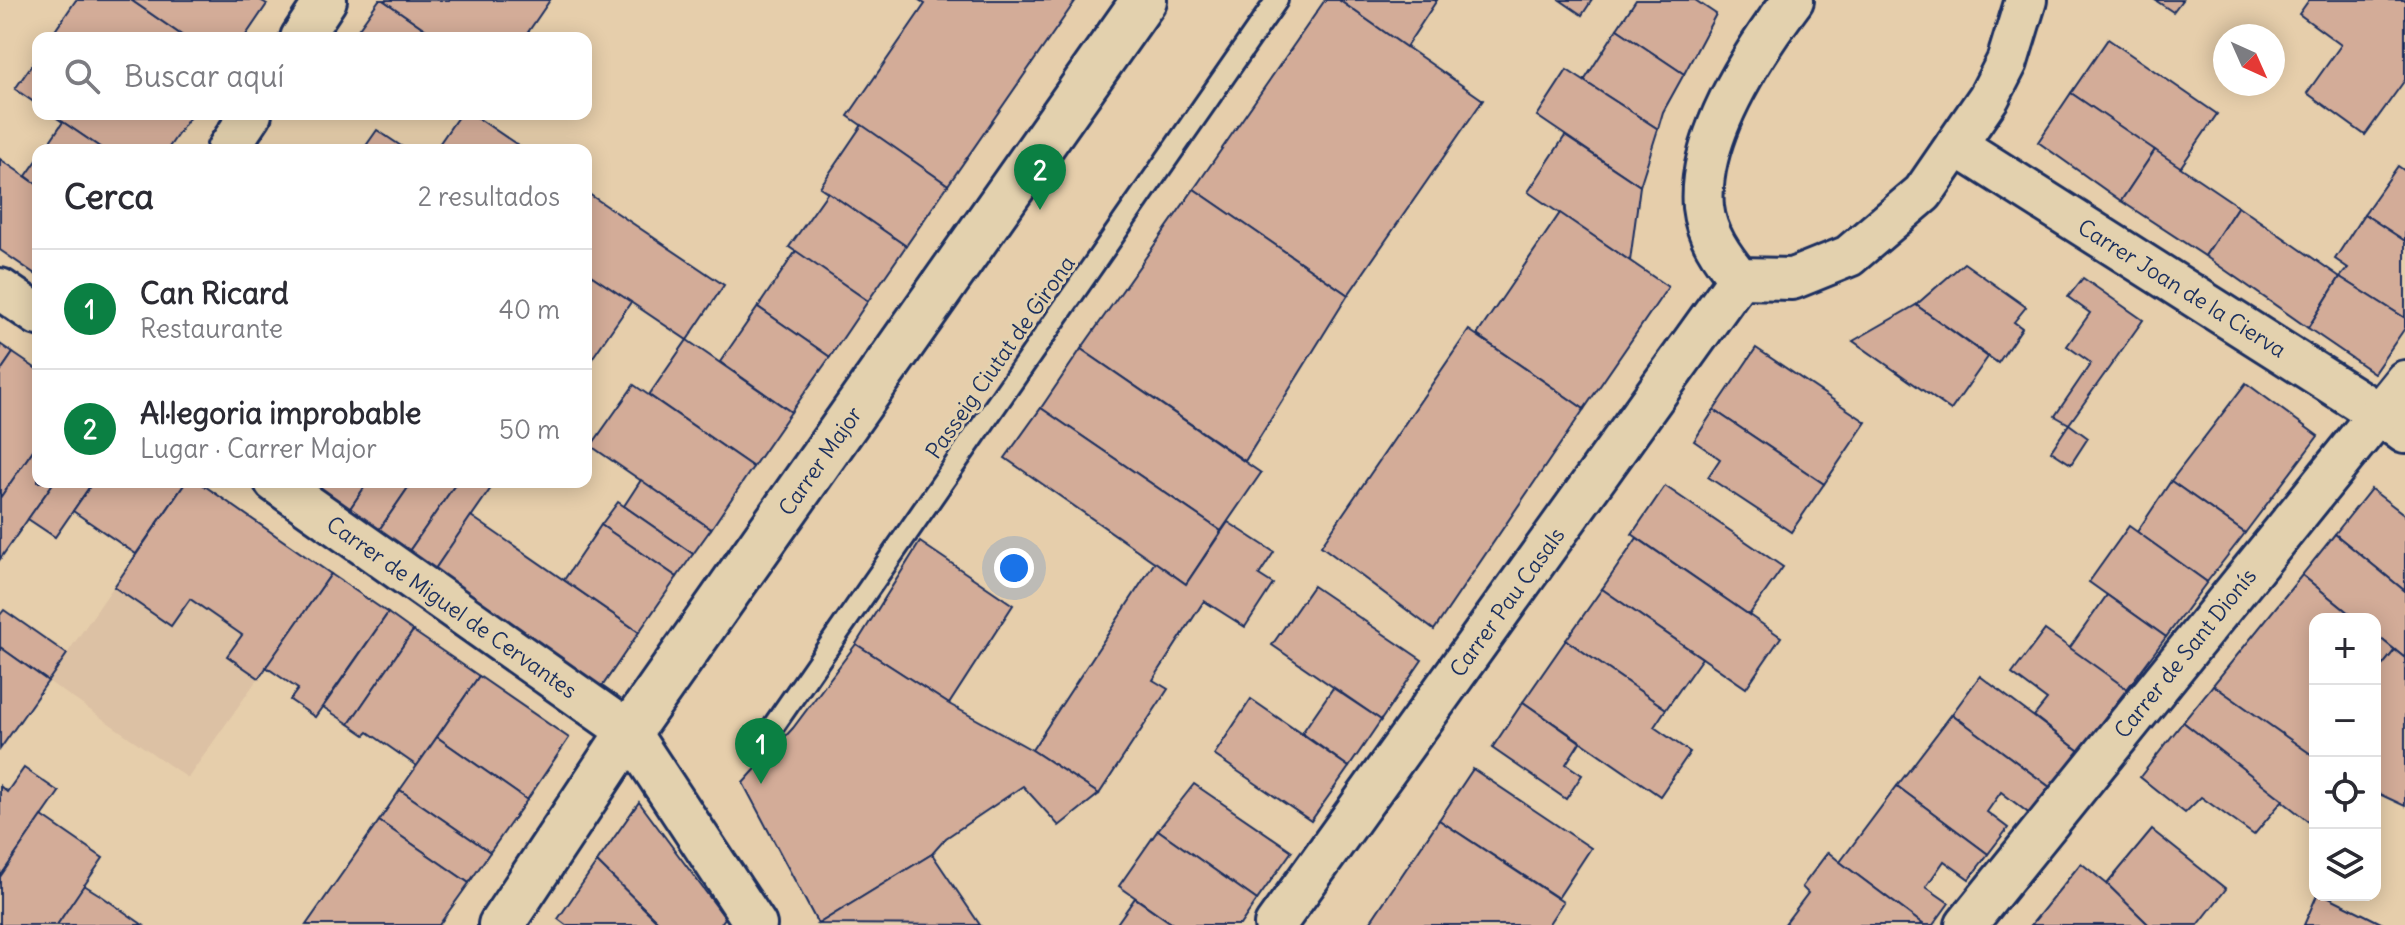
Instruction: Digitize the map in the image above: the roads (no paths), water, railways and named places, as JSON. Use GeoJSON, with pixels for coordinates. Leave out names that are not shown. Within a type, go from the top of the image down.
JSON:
{"type":"FeatureCollection","features":[{"type":"Feature","properties":{"kind":"street"},"geometry":{"type":"LineString","coordinates":[[305,32],[326,0]]}},
{"type":"Feature","properties":{"kind":"street","name":"Carrer Major"},"geometry":{"type":"LineString","coordinates":[[501,925],[629,732],[1144,0]]}},
{"type":"Feature","properties":{"kind":"street"},"geometry":{"type":"LineString","coordinates":[[1780,4],[1717,131],[1703,177],[1703,209],[1709,233],[1721,256],[1739,278],[1792,279],[1849,256],[1923,193],[1989,97],[2007,62],[2026,0]]}},
{"type":"Feature","properties":{"kind":"street"},"geometry":{"type":"LineString","coordinates":[[231,144],[247,120]]}},
{"type":"Feature","properties":{"kind":"street","name":"Carrer Joan de la Cierva"},"geometry":{"type":"LineString","coordinates":[[1956,145],[2392,423]]}},
{"type":"Feature","properties":{"kind":"street","name":"Carrer Pau Casals"},"geometry":{"type":"LineString","coordinates":[[1275,925],[1739,278]]}},
{"type":"Feature","properties":{"kind":"street"},"geometry":{"type":"LineString","coordinates":[[0,289],[32,311]]}},
{"type":"Feature","properties":{"kind":"street","name":"Carrer de Sant Dionís"},"geometry":{"type":"LineString","coordinates":[[1966,925],[2392,423],[2405,381]]}},
{"type":"Feature","properties":{"kind":"street","name":"Carrer de Miguel de Cervantes"},"geometry":{"type":"LineString","coordinates":[[283,488],[629,732]]}},
{"type":"Feature","properties":{"kind":"street"},"geometry":{"type":"LineString","coordinates":[[629,732],[756,925]]}},
{"type":"Feature","properties":{"kind":"lane","name":"Passeig Ciutat de Girona"},"geometry":{"type":"LineString","coordinates":[[763,741],[1277,0]]}},
{"type":"Feature","properties":{"kind":"place","name":"Al·legoria improbable"},"geometry":{"type":"Point","coordinates":[1040,210]}},
{"type":"Feature","properties":{"kind":"place","name":"Can Ricard"},"geometry":{"type":"Point","coordinates":[761,784]}}]}
